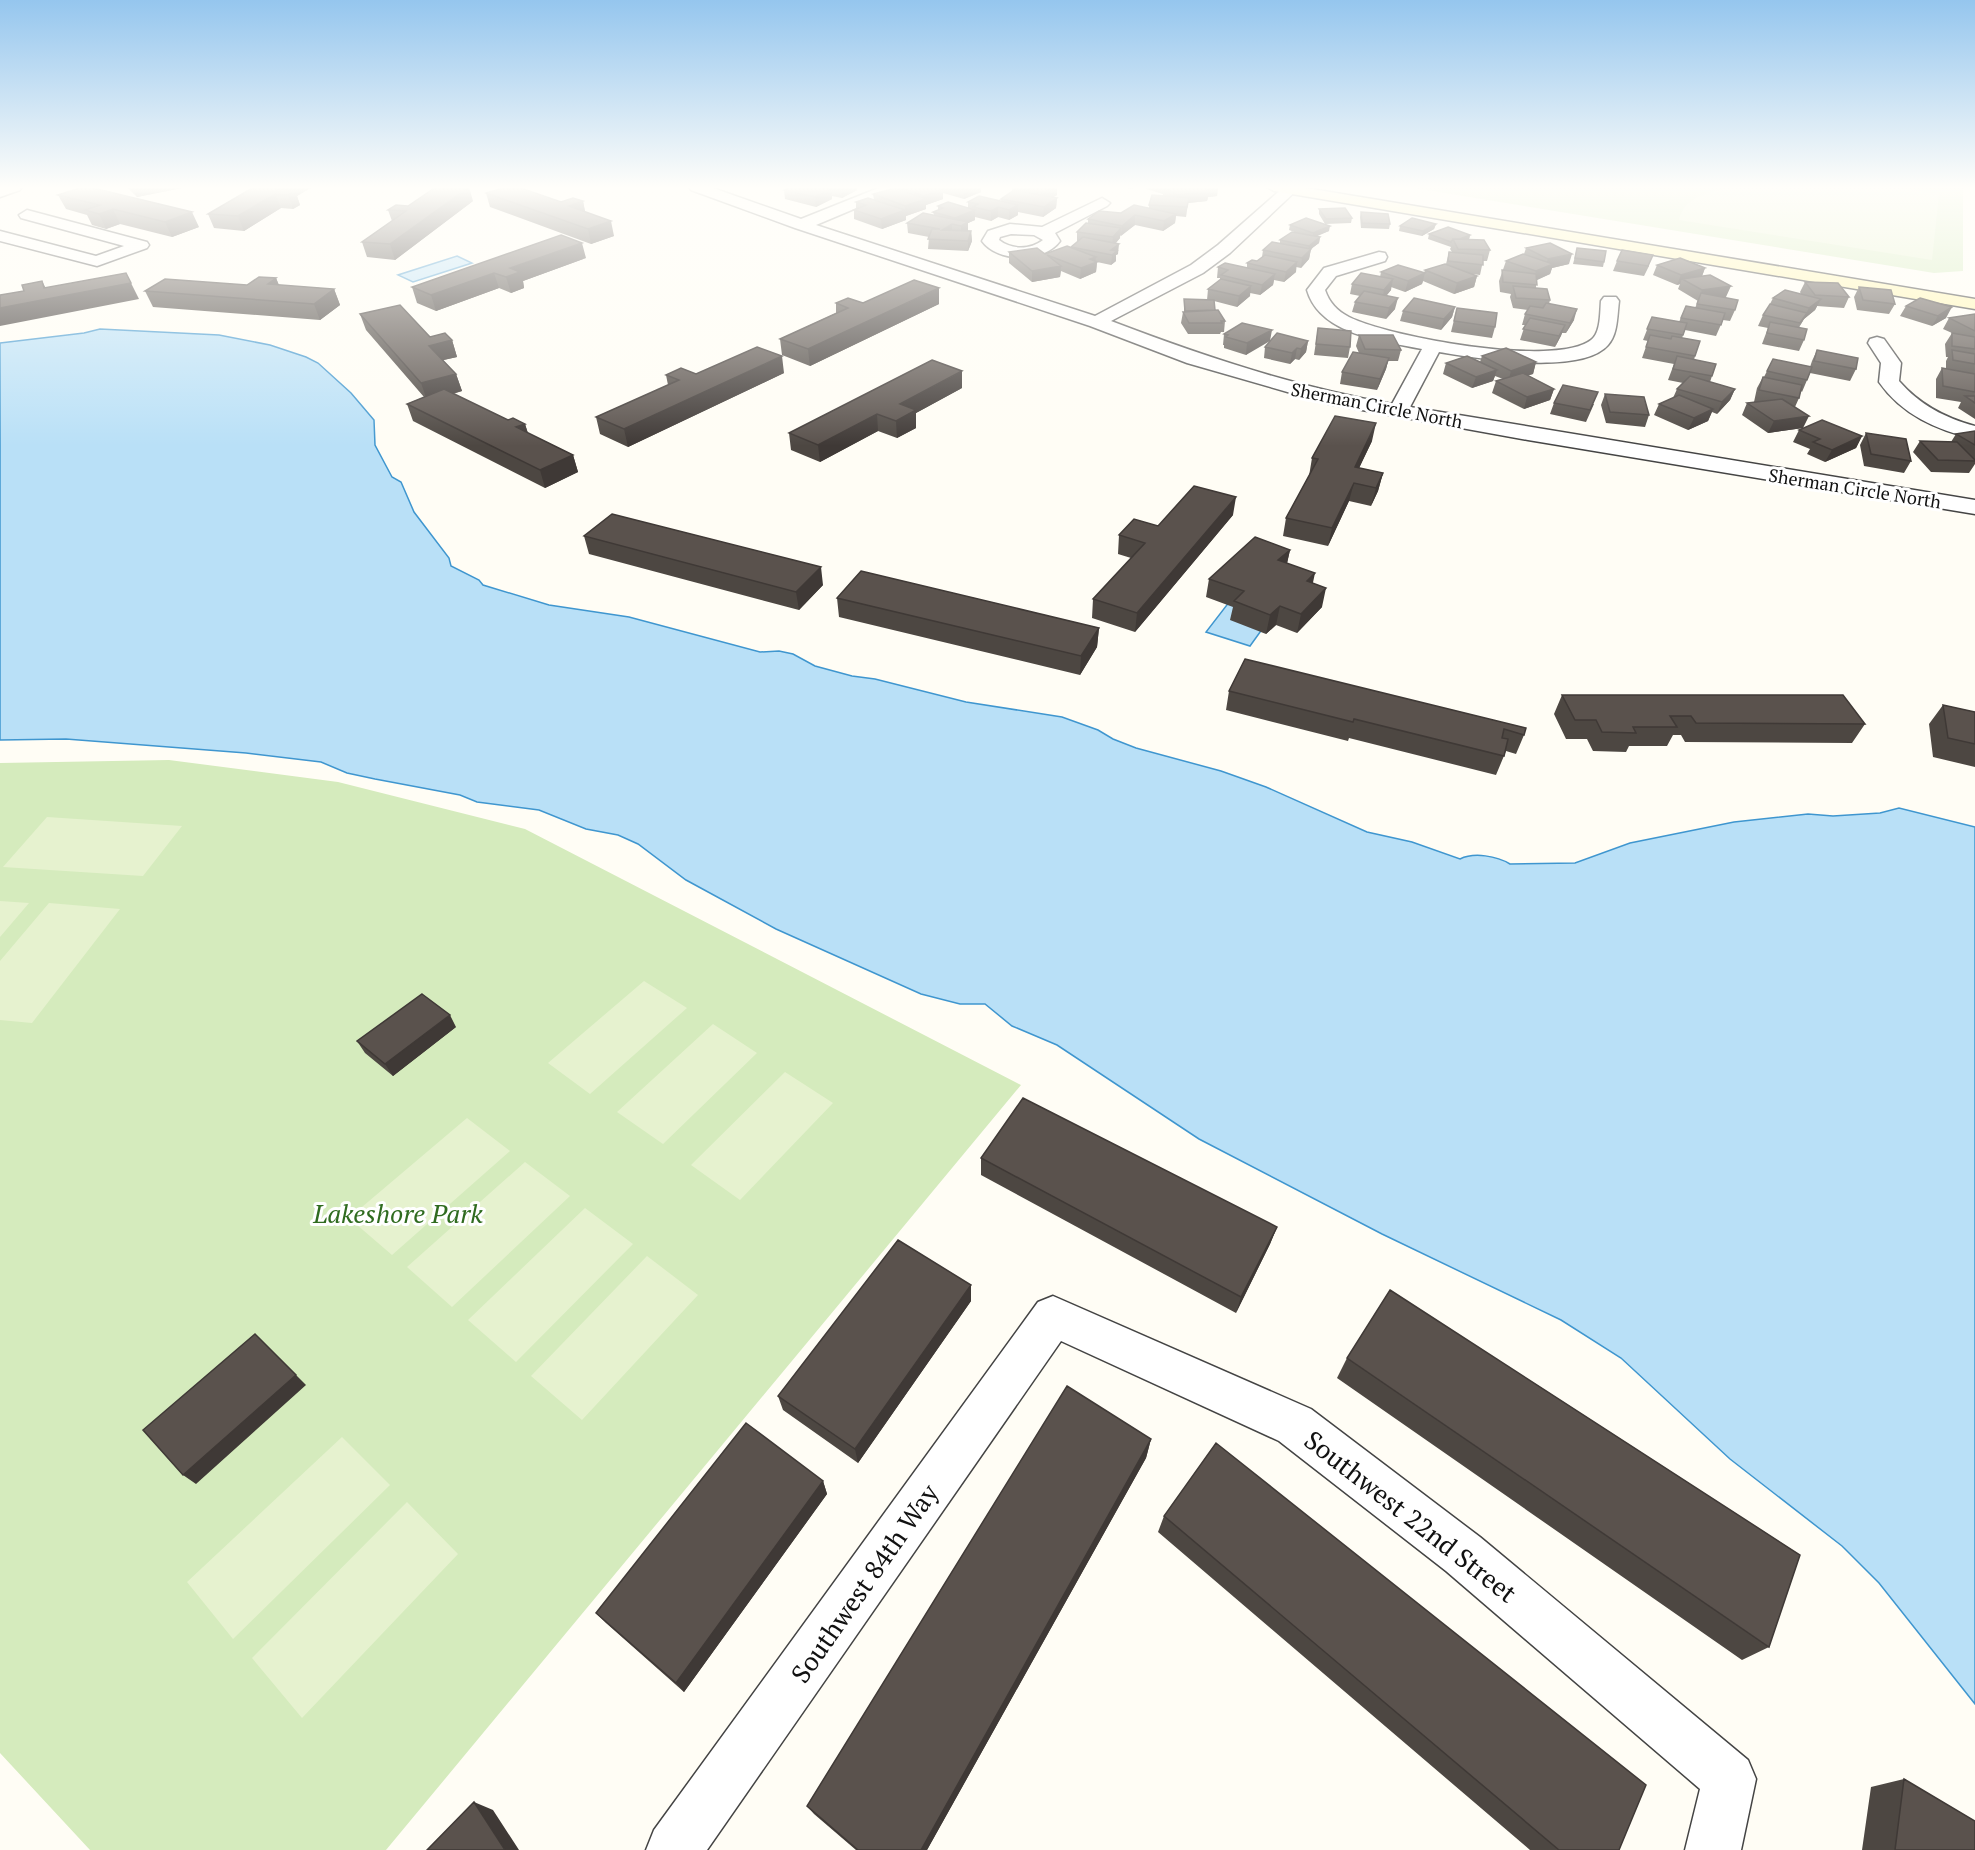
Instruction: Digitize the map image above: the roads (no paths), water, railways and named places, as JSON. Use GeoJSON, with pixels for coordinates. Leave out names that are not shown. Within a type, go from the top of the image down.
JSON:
{"type":"FeatureCollection","features":[{"type":"Feature","properties":{"kind":"main road"},"geometry":{"type":"LineString","coordinates":[[1790,273],[1975,304]]}},
{"type":"Feature","properties":{"kind":"main road"},"geometry":{"type":"LineString","coordinates":[[1870,273],[1975,290]]}},
{"type":"Feature","properties":{"kind":"street","name":"Sherman Circle North"},"geometry":{"type":"LineString","coordinates":[[953,273],[1096,322],[1194,359],[1336,400],[1975,507]]}},
{"type":"Feature","properties":{"kind":"street"},"geometry":{"type":"LineString","coordinates":[[1096,322],[1187,273]]}},
{"type":"Feature","properties":{"kind":"street"},"geometry":{"type":"LineString","coordinates":[[1329,273],[1316,290],[1318,300],[1343,321],[1371,332],[1433,346],[1533,357],[1567,356],[1590,350],[1600,344],[1605,335],[1610,301]]}},
{"type":"Feature","properties":{"kind":"street"},"geometry":{"type":"LineString","coordinates":[[1064,311],[1083,303]]}},
{"type":"Feature","properties":{"kind":"street"},"geometry":{"type":"LineString","coordinates":[[1877,343],[1891,363],[1889,382],[1915,409],[1943,425],[1975,433]]}},
{"type":"Feature","properties":{"kind":"street"},"geometry":{"type":"LineString","coordinates":[[1398,411],[1433,346]]}},
{"type":"Feature","properties":{"kind":"street","name":"Southwest 22nd Street"},"geometry":{"type":"LineString","coordinates":[[1053,1316],[1295,1425],[1462,1554],[1729,1779],[1713,1850]]}},
{"type":"Feature","properties":{"kind":"street","name":"Southwest 84th Way"},"geometry":{"type":"LineString","coordinates":[[674,1850],[1053,1316]]}},
{"type":"Feature","properties":{"kind":"water"},"geometry":{"type":"Polygon","coordinates":[[[403,273],[440,273],[413,282],[398,275],[403,273]]]}},
{"type":"Feature","properties":{"kind":"water"},"geometry":{"type":"Polygon","coordinates":[[[100,329],[219,335],[270,345],[318,363],[351,393],[374,420],[375,445],[392,477],[401,482],[414,512],[449,558],[451,566],[479,580],[483,585],[549,605],[629,617],[760,652],[779,651],[793,654],[815,666],[966,702],[1062,717],[1098,730],[1136,748],[1221,771],[1266,787],[1367,832],[1412,842],[1460,859],[1479,855],[1510,864],[1575,863],[1630,843],[1734,822],[1808,814],[1833,816],[1880,813],[1899,808],[1975,827],[1975,1704],[1879,1583],[1842,1546],[1730,1459],[1621,1358],[1561,1320],[1382,1234],[1199,1139],[1057,1045],[1012,1026],[985,1004],[960,1004],[921,994],[776,929],[686,880],[638,844],[618,835],[586,829],[539,810],[477,802],[460,795],[347,773],[321,762],[246,753],[66,739],[0,740],[0,343],[100,329]]]}},
{"type":"Feature","properties":{"kind":"water"},"geometry":{"type":"Polygon","coordinates":[[[1233,597],[1276,610],[1250,646],[1206,632],[1233,597]]]}},
{"type":"Feature","properties":{"kind":"park label","name":"Lakeshore Park"},"geometry":{"type":"Point","coordinates":[398,1213]}}]}
